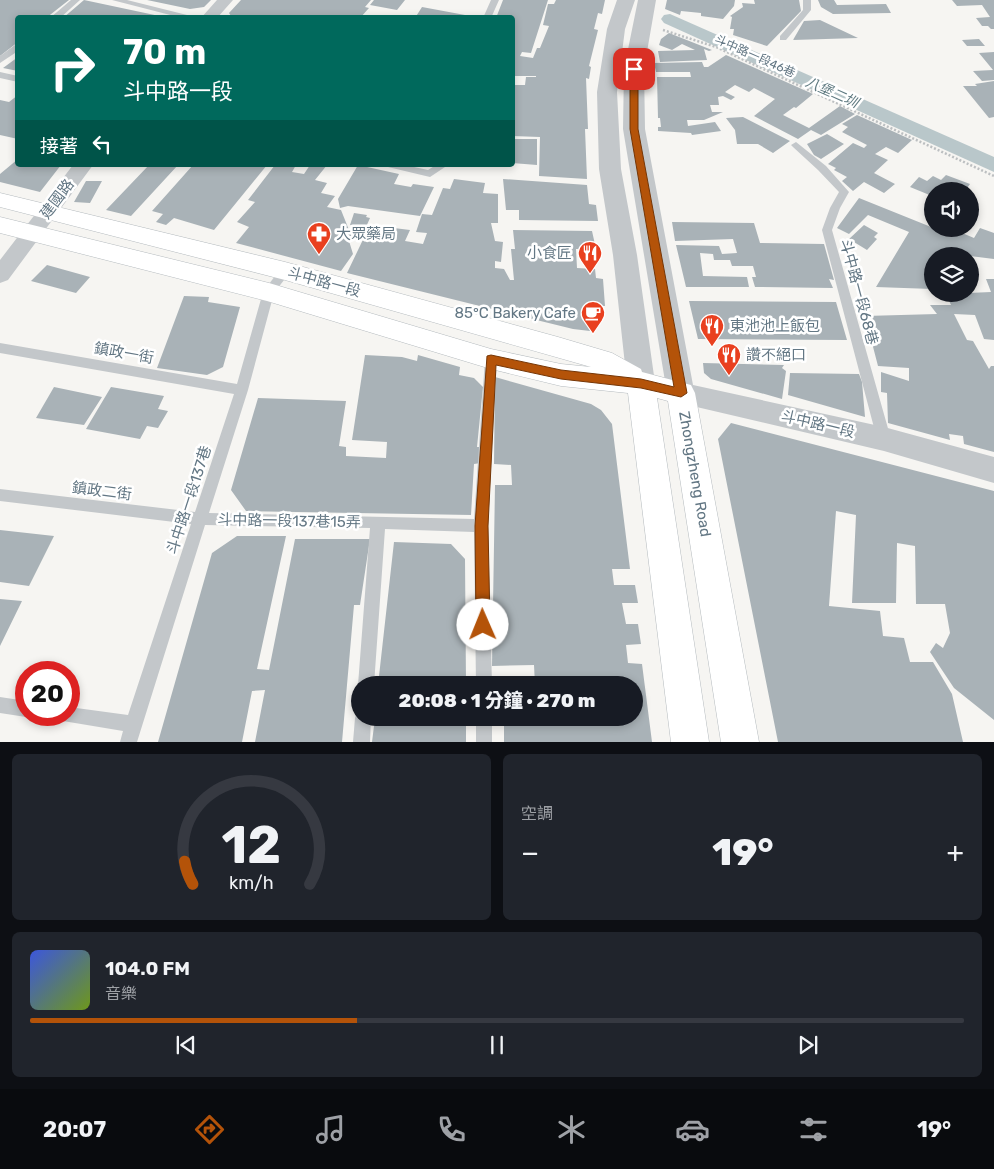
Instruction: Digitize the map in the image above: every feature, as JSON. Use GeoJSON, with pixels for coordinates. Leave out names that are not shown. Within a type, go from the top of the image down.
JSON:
{"type":"FeatureCollection","features":[{"type":"Feature","properties":{"kind":"main road","name":"斗中路一段"},"geometry":{"type":"LineString","coordinates":[[0,200],[285,272],[602,360],[641,383]]}},
{"type":"Feature","properties":{"kind":"main road","name":"斗中路一段"},"geometry":{"type":"LineString","coordinates":[[0,225],[269,292],[491,359],[561,375],[641,383],[681,393]]}},
{"type":"Feature","properties":{"kind":"main road"},"geometry":{"type":"LineString","coordinates":[[641,383],[690,742]]}},
{"type":"Feature","properties":{"kind":"main road","name":"Zhongzheng Road"},"geometry":{"type":"LineString","coordinates":[[681,393],[740,742]]}},
{"type":"Feature","properties":{"kind":"street"},"geometry":{"type":"LineString","coordinates":[[211,15],[225,0]]}},
{"type":"Feature","properties":{"kind":"street"},"geometry":{"type":"LineString","coordinates":[[626,0],[616,30],[607,92],[610,168],[625,255],[641,383]]}},
{"type":"Feature","properties":{"kind":"street","name":"Zhongzheng Road"},"geometry":{"type":"LineString","coordinates":[[647,0],[634,69],[634,129],[681,393]]}},
{"type":"Feature","properties":{"kind":"street","name":"建國路"},"geometry":{"type":"LineString","coordinates":[[0,275],[82,167]]}},
{"type":"Feature","properties":{"kind":"street","name":"斗中路一段"},"geometry":{"type":"LineString","coordinates":[[681,393],[884,439],[994,470]]}},
{"type":"Feature","properties":{"kind":"lane"},"geometry":{"type":"LineString","coordinates":[[58,15],[76,0]]}},
{"type":"Feature","properties":{"kind":"lane"},"geometry":{"type":"LineString","coordinates":[[116,0],[182,15]]}},
{"type":"Feature","properties":{"kind":"lane"},"geometry":{"type":"LineString","coordinates":[[488,15],[495,0]]}},
{"type":"Feature","properties":{"kind":"lane"},"geometry":{"type":"LineString","coordinates":[[783,38],[807,10],[807,0]]}},
{"type":"Feature","properties":{"kind":"lane"},"geometry":{"type":"LineString","coordinates":[[0,60],[15,48]]}},
{"type":"Feature","properties":{"kind":"lane"},"geometry":{"type":"LineString","coordinates":[[0,74],[15,78]]}},
{"type":"Feature","properties":{"kind":"lane","name":"斗中路一段68巷"},"geometry":{"type":"LineString","coordinates":[[796,145],[822,168],[844,192],[835,208],[827,230],[884,439]]}},
{"type":"Feature","properties":{"kind":"lane"},"geometry":{"type":"LineString","coordinates":[[400,167],[430,174],[440,167]]}},
{"type":"Feature","properties":{"kind":"lane","name":"斗中路一段137巷"},"geometry":{"type":"LineString","coordinates":[[128,742],[242,390],[269,292],[285,272]]}},
{"type":"Feature","properties":{"kind":"lane","name":"鎮政一街"},"geometry":{"type":"LineString","coordinates":[[0,348],[242,390]]}},
{"type":"Feature","properties":{"kind":"lane"},"geometry":{"type":"LineString","coordinates":[[484,676],[481,526],[491,359]]}},
{"type":"Feature","properties":{"kind":"lane","name":"鎮政二街"},"geometry":{"type":"LineString","coordinates":[[0,495],[199,519]]}},
{"type":"Feature","properties":{"kind":"lane","name":"斗中路一段137巷15弄"},"geometry":{"type":"LineString","coordinates":[[199,519],[481,526]]}},
{"type":"Feature","properties":{"kind":"lane","name":"斗中路一段137巷15弄"},"geometry":{"type":"LineString","coordinates":[[367,676],[378,522]]}},
{"type":"Feature","properties":{"kind":"lane"},"geometry":{"type":"LineString","coordinates":[[0,705],[15,707]]}},
{"type":"Feature","properties":{"kind":"lane"},"geometry":{"type":"LineString","coordinates":[[80,717],[134,724]]}},
{"type":"Feature","properties":{"kind":"lane"},"geometry":{"type":"LineString","coordinates":[[361,742],[362,726]]}},
{"type":"Feature","properties":{"kind":"lane"},"geometry":{"type":"LineString","coordinates":[[484,726],[484,742]]}},
{"type":"Feature","properties":{"kind":"path","name":"斗中路一段46巷"},"geometry":{"type":"LineString","coordinates":[[642,23],[716,47],[982,168],[994,176]]}},
{"type":"Feature","properties":{"kind":"building"},"geometry":{"type":"Polygon","coordinates":[[[0,0],[69,0],[50,15],[15,15],[15,44],[0,56],[0,0]]]}},
{"type":"Feature","properties":{"kind":"building"},"geometry":{"type":"Polygon","coordinates":[[[84,0],[155,15],[66,15],[84,0]]]}},
{"type":"Feature","properties":{"kind":"building"},"geometry":{"type":"Polygon","coordinates":[[[147,0],[211,0],[204,7],[190,9],[147,0]]]}},
{"type":"Feature","properties":{"kind":"building"},"geometry":{"type":"Polygon","coordinates":[[[241,0],[371,0],[365,7],[369,8],[363,15],[230,15],[229,13],[241,0]]]}},
{"type":"Feature","properties":{"kind":"building"},"geometry":{"type":"Polygon","coordinates":[[[374,0],[405,0],[397,10],[370,5],[374,0]]]}},
{"type":"Feature","properties":{"kind":"building"},"geometry":{"type":"Polygon","coordinates":[[[503,0],[548,0],[531,53],[522,52],[520,56],[533,58],[537,48],[540,48],[549,26],[543,25],[548,4],[554,4],[556,0],[605,0],[602,14],[598,13],[594,29],[598,30],[589,66],[591,67],[589,79],[586,78],[588,129],[585,129],[587,179],[539,176],[540,137],[515,136],[515,85],[525,85],[526,77],[536,76],[515,76],[515,15],[497,15],[503,0]]]}},
{"type":"Feature","properties":{"kind":"building"},"geometry":{"type":"Polygon","coordinates":[[[667,0],[735,0],[734,6],[723,19],[701,16],[701,13],[681,11],[680,15],[665,9],[667,0]]]}},
{"type":"Feature","properties":{"kind":"building"},"geometry":{"type":"Polygon","coordinates":[[[754,0],[799,0],[801,11],[767,46],[733,35],[734,29],[730,29],[732,17],[730,16],[743,7],[742,3],[755,4],[754,0]]]}},
{"type":"Feature","properties":{"kind":"building"},"geometry":{"type":"Polygon","coordinates":[[[818,0],[834,0],[837,5],[886,4],[891,13],[833,14],[821,7],[818,0]]]}},
{"type":"Feature","properties":{"kind":"building"},"geometry":{"type":"Polygon","coordinates":[[[952,0],[994,0],[994,29],[982,26],[976,18],[990,17],[982,5],[957,6],[952,0]]]}},
{"type":"Feature","properties":{"kind":"building"},"geometry":{"type":"Polygon","coordinates":[[[422,7],[465,15],[417,15],[422,7]]]}},
{"type":"Feature","properties":{"kind":"building"},"geometry":{"type":"Polygon","coordinates":[[[820,20],[858,38],[793,40],[804,21],[820,20]]]}},
{"type":"Feature","properties":{"kind":"building"},"geometry":{"type":"Polygon","coordinates":[[[669,33],[712,50],[704,49],[707,60],[660,62],[658,51],[695,50],[682,44],[672,50],[659,45],[661,39],[669,33]]]}},
{"type":"Feature","properties":{"kind":"building"},"geometry":{"type":"Polygon","coordinates":[[[979,39],[985,46],[967,46],[962,40],[979,39]]]}},
{"type":"Feature","properties":{"kind":"building"},"geometry":{"type":"Polygon","coordinates":[[[994,52],[994,80],[982,81],[973,71],[993,70],[979,53],[994,52]]]}},
{"type":"Feature","properties":{"kind":"building"},"geometry":{"type":"Polygon","coordinates":[[[726,55],[813,94],[796,108],[794,107],[783,115],[809,128],[840,106],[855,114],[821,135],[811,130],[798,139],[754,116],[775,99],[754,88],[749,92],[735,85],[725,92],[735,97],[731,100],[723,96],[718,97],[719,105],[710,105],[712,112],[723,112],[704,120],[687,120],[688,126],[715,122],[721,131],[692,135],[691,133],[658,131],[658,127],[661,127],[660,118],[658,118],[657,77],[691,77],[690,72],[656,72],[654,63],[702,62],[704,67],[708,67],[726,55]]]}},
{"type":"Feature","properties":{"kind":"building"},"geometry":{"type":"Polygon","coordinates":[[[15,59],[15,70],[3,68],[15,59]]]}},
{"type":"Feature","properties":{"kind":"building"},"geometry":{"type":"Polygon","coordinates":[[[994,81],[994,117],[989,118],[963,86],[977,86],[975,84],[994,81]]]}},
{"type":"Feature","properties":{"kind":"building"},"geometry":{"type":"Polygon","coordinates":[[[15,97],[15,138],[0,135],[0,100],[9,102],[15,97]]]}},
{"type":"Feature","properties":{"kind":"building"},"geometry":{"type":"Polygon","coordinates":[[[857,115],[912,140],[898,153],[886,147],[875,154],[888,160],[874,173],[895,184],[884,193],[864,182],[853,191],[842,181],[847,177],[834,170],[836,168],[828,164],[853,143],[864,148],[867,145],[842,132],[848,127],[842,124],[857,115]]]}},
{"type":"Feature","properties":{"kind":"building"},"geometry":{"type":"Polygon","coordinates":[[[743,117],[790,141],[773,153],[758,144],[737,144],[735,130],[726,118],[743,117]]]}},
{"type":"Feature","properties":{"kind":"building"},"geometry":{"type":"Polygon","coordinates":[[[827,134],[844,144],[821,159],[814,155],[807,144],[827,134]]]}},
{"type":"Feature","properties":{"kind":"building"},"geometry":{"type":"Polygon","coordinates":[[[515,139],[537,139],[537,165],[515,163],[515,139]]]}},
{"type":"Feature","properties":{"kind":"building"},"geometry":{"type":"Polygon","coordinates":[[[15,162],[15,167],[59,167],[40,192],[0,182],[0,174],[15,162]]]}},
{"type":"Feature","properties":{"kind":"building"},"geometry":{"type":"Polygon","coordinates":[[[147,167],[176,167],[131,216],[106,210],[147,167]]]}},
{"type":"Feature","properties":{"kind":"building"},"geometry":{"type":"Polygon","coordinates":[[[191,167],[265,167],[214,230],[174,218],[166,225],[156,222],[163,214],[152,211],[191,167]]]}},
{"type":"Feature","properties":{"kind":"building"},"geometry":{"type":"Polygon","coordinates":[[[273,167],[295,167],[292,172],[304,174],[309,167],[325,167],[315,180],[327,183],[321,193],[335,196],[327,207],[341,210],[353,240],[349,241],[353,254],[341,271],[236,243],[249,227],[237,222],[255,202],[248,200],[273,167]]]}},
{"type":"Feature","properties":{"kind":"building"},"geometry":{"type":"Polygon","coordinates":[[[357,167],[367,167],[399,174],[394,184],[411,187],[413,184],[434,187],[420,216],[348,206],[340,208],[338,199],[357,167]]]}},
{"type":"Feature","properties":{"kind":"building"},"geometry":{"type":"Polygon","coordinates":[[[946,175],[965,182],[924,182],[924,193],[910,187],[919,177],[927,181],[933,176],[941,180],[946,175]]]}},
{"type":"Feature","properties":{"kind":"building"},"geometry":{"type":"Polygon","coordinates":[[[454,179],[485,183],[483,193],[498,194],[498,223],[491,223],[495,241],[503,242],[501,262],[495,261],[495,268],[504,269],[510,280],[514,280],[511,249],[515,249],[513,230],[592,231],[596,249],[576,249],[577,268],[595,269],[596,278],[603,279],[605,306],[599,306],[601,319],[598,325],[590,331],[573,329],[347,273],[370,225],[410,230],[405,241],[423,244],[427,233],[416,232],[422,214],[432,215],[443,188],[450,189],[454,179]]]}},
{"type":"Feature","properties":{"kind":"building"},"geometry":{"type":"Polygon","coordinates":[[[503,179],[587,185],[589,204],[596,205],[598,221],[519,220],[519,210],[506,210],[503,179]]]}},
{"type":"Feature","properties":{"kind":"building"},"geometry":{"type":"Polygon","coordinates":[[[86,181],[102,181],[90,203],[74,202],[86,181]]]}},
{"type":"Feature","properties":{"kind":"building"},"geometry":{"type":"Polygon","coordinates":[[[859,198],[924,224],[924,237],[974,238],[979,237],[980,228],[994,233],[994,259],[979,257],[979,247],[924,247],[924,289],[876,287],[909,232],[868,215],[849,234],[837,228],[859,198]]]}},
{"type":"Feature","properties":{"kind":"building"},"geometry":{"type":"Polygon","coordinates":[[[354,213],[367,215],[366,217],[370,218],[366,227],[350,225],[354,213]]]}},
{"type":"Feature","properties":{"kind":"building"},"geometry":{"type":"Polygon","coordinates":[[[672,222],[754,223],[760,243],[824,244],[834,280],[829,279],[833,288],[755,287],[752,277],[756,277],[753,266],[732,266],[730,260],[714,260],[713,254],[700,253],[703,276],[747,277],[749,287],[686,287],[676,245],[719,246],[722,254],[737,253],[733,239],[675,241],[672,222]]]}},
{"type":"Feature","properties":{"kind":"building"},"geometry":{"type":"Polygon","coordinates":[[[864,225],[878,233],[874,237],[877,239],[867,250],[849,239],[864,225]]]}},
{"type":"Feature","properties":{"kind":"building"},"geometry":{"type":"Polygon","coordinates":[[[47,265],[90,277],[76,293],[31,281],[47,265]]]}},
{"type":"Feature","properties":{"kind":"building"},"geometry":{"type":"Polygon","coordinates":[[[986,279],[994,279],[994,340],[984,339],[975,315],[954,314],[967,340],[973,341],[989,369],[991,366],[994,366],[994,452],[964,444],[963,436],[949,434],[950,440],[888,423],[887,393],[881,392],[881,372],[909,381],[909,368],[878,366],[865,316],[937,314],[930,305],[951,305],[950,302],[979,302],[979,293],[991,292],[986,279]]]}},
{"type":"Feature","properties":{"kind":"building"},"geometry":{"type":"Polygon","coordinates":[[[184,296],[209,297],[208,302],[240,307],[223,367],[207,375],[157,368],[184,296]]]}},
{"type":"Feature","properties":{"kind":"building"},"geometry":{"type":"Polygon","coordinates":[[[689,301],[836,302],[847,340],[698,339],[689,301]]]}},
{"type":"Feature","properties":{"kind":"building"},"geometry":{"type":"Polygon","coordinates":[[[365,355],[402,357],[417,361],[418,355],[460,367],[459,375],[474,378],[483,387],[477,447],[482,447],[481,463],[474,464],[471,515],[246,511],[231,490],[258,398],[346,401],[339,446],[346,447],[346,456],[386,458],[387,442],[352,440],[365,355]]]}},
{"type":"Feature","properties":{"kind":"building"},"geometry":{"type":"Polygon","coordinates":[[[703,363],[784,365],[782,368],[786,371],[782,399],[711,379],[704,373],[703,363]]]}},
{"type":"Feature","properties":{"kind":"building"},"geometry":{"type":"Polygon","coordinates":[[[790,373],[859,374],[862,382],[865,417],[788,395],[790,373]]]}},
{"type":"Feature","properties":{"kind":"building"},"geometry":{"type":"Polygon","coordinates":[[[495,377],[591,404],[601,410],[612,424],[630,569],[612,569],[614,585],[635,585],[638,603],[622,603],[626,624],[638,624],[641,644],[626,645],[628,663],[642,664],[652,742],[504,742],[504,726],[643,726],[643,676],[535,676],[534,665],[492,666],[495,485],[512,485],[511,465],[494,464],[495,377]]]}},
{"type":"Feature","properties":{"kind":"building"},"geometry":{"type":"Polygon","coordinates":[[[54,387],[102,397],[84,425],[36,418],[54,387]]]}},
{"type":"Feature","properties":{"kind":"building"},"geometry":{"type":"Polygon","coordinates":[[[111,387],[164,396],[158,409],[168,411],[158,428],[147,426],[140,439],[86,429],[111,387]]]}},
{"type":"Feature","properties":{"kind":"building"},"geometry":{"type":"Polygon","coordinates":[[[731,423],[994,491],[994,720],[954,688],[930,652],[936,643],[943,648],[950,633],[945,604],[916,604],[915,546],[897,543],[896,603],[852,603],[856,515],[836,511],[829,606],[880,611],[883,636],[904,638],[910,662],[933,662],[952,694],[963,742],[778,742],[718,439],[731,423]]]}},
{"type":"Feature","properties":{"kind":"building"},"geometry":{"type":"Polygon","coordinates":[[[0,530],[54,536],[29,586],[0,582],[0,530]]]}},
{"type":"Feature","properties":{"kind":"building"},"geometry":{"type":"Polygon","coordinates":[[[237,536],[286,536],[257,669],[269,670],[295,539],[370,539],[360,605],[354,605],[342,742],[255,742],[265,690],[252,691],[242,742],[158,742],[212,553],[237,536]]]}},
{"type":"Feature","properties":{"kind":"building"},"geometry":{"type":"Polygon","coordinates":[[[394,542],[451,544],[465,559],[466,676],[379,676],[394,542]]]}},
{"type":"Feature","properties":{"kind":"building"},"geometry":{"type":"Polygon","coordinates":[[[0,599],[22,601],[0,646],[0,599]]]}},
{"type":"Feature","properties":{"kind":"building"},"geometry":{"type":"Polygon","coordinates":[[[374,726],[466,726],[466,742],[372,742],[374,726]]]}},
{"type":"Feature","properties":{"kind":"waterway","name":"八堡二圳"},"geometry":{"type":"LineString","coordinates":[[670,19],[994,165]]}},
{"type":"Feature","properties":{"kind":"place","name":"大眾藥局"},"geometry":{"type":"Point","coordinates":[319,255]}},
{"type":"Feature","properties":{"kind":"place","name":"小食匠"},"geometry":{"type":"Point","coordinates":[590,274]}},
{"type":"Feature","properties":{"kind":"place","name":"85°C Bakery Cafe"},"geometry":{"type":"Point","coordinates":[593,334]}},
{"type":"Feature","properties":{"kind":"place","name":"東池池上飯包"},"geometry":{"type":"Point","coordinates":[712,347]}},
{"type":"Feature","properties":{"kind":"place","name":"讚不絕口"},"geometry":{"type":"Point","coordinates":[729,376]}},
{"type":"Feature","properties":{"kind":"route"},"geometry":{"type":"LineString","coordinates":[[483,625],[481,526],[491,359],[561,375],[641,383],[681,393],[634,129],[634,69]]}}]}
